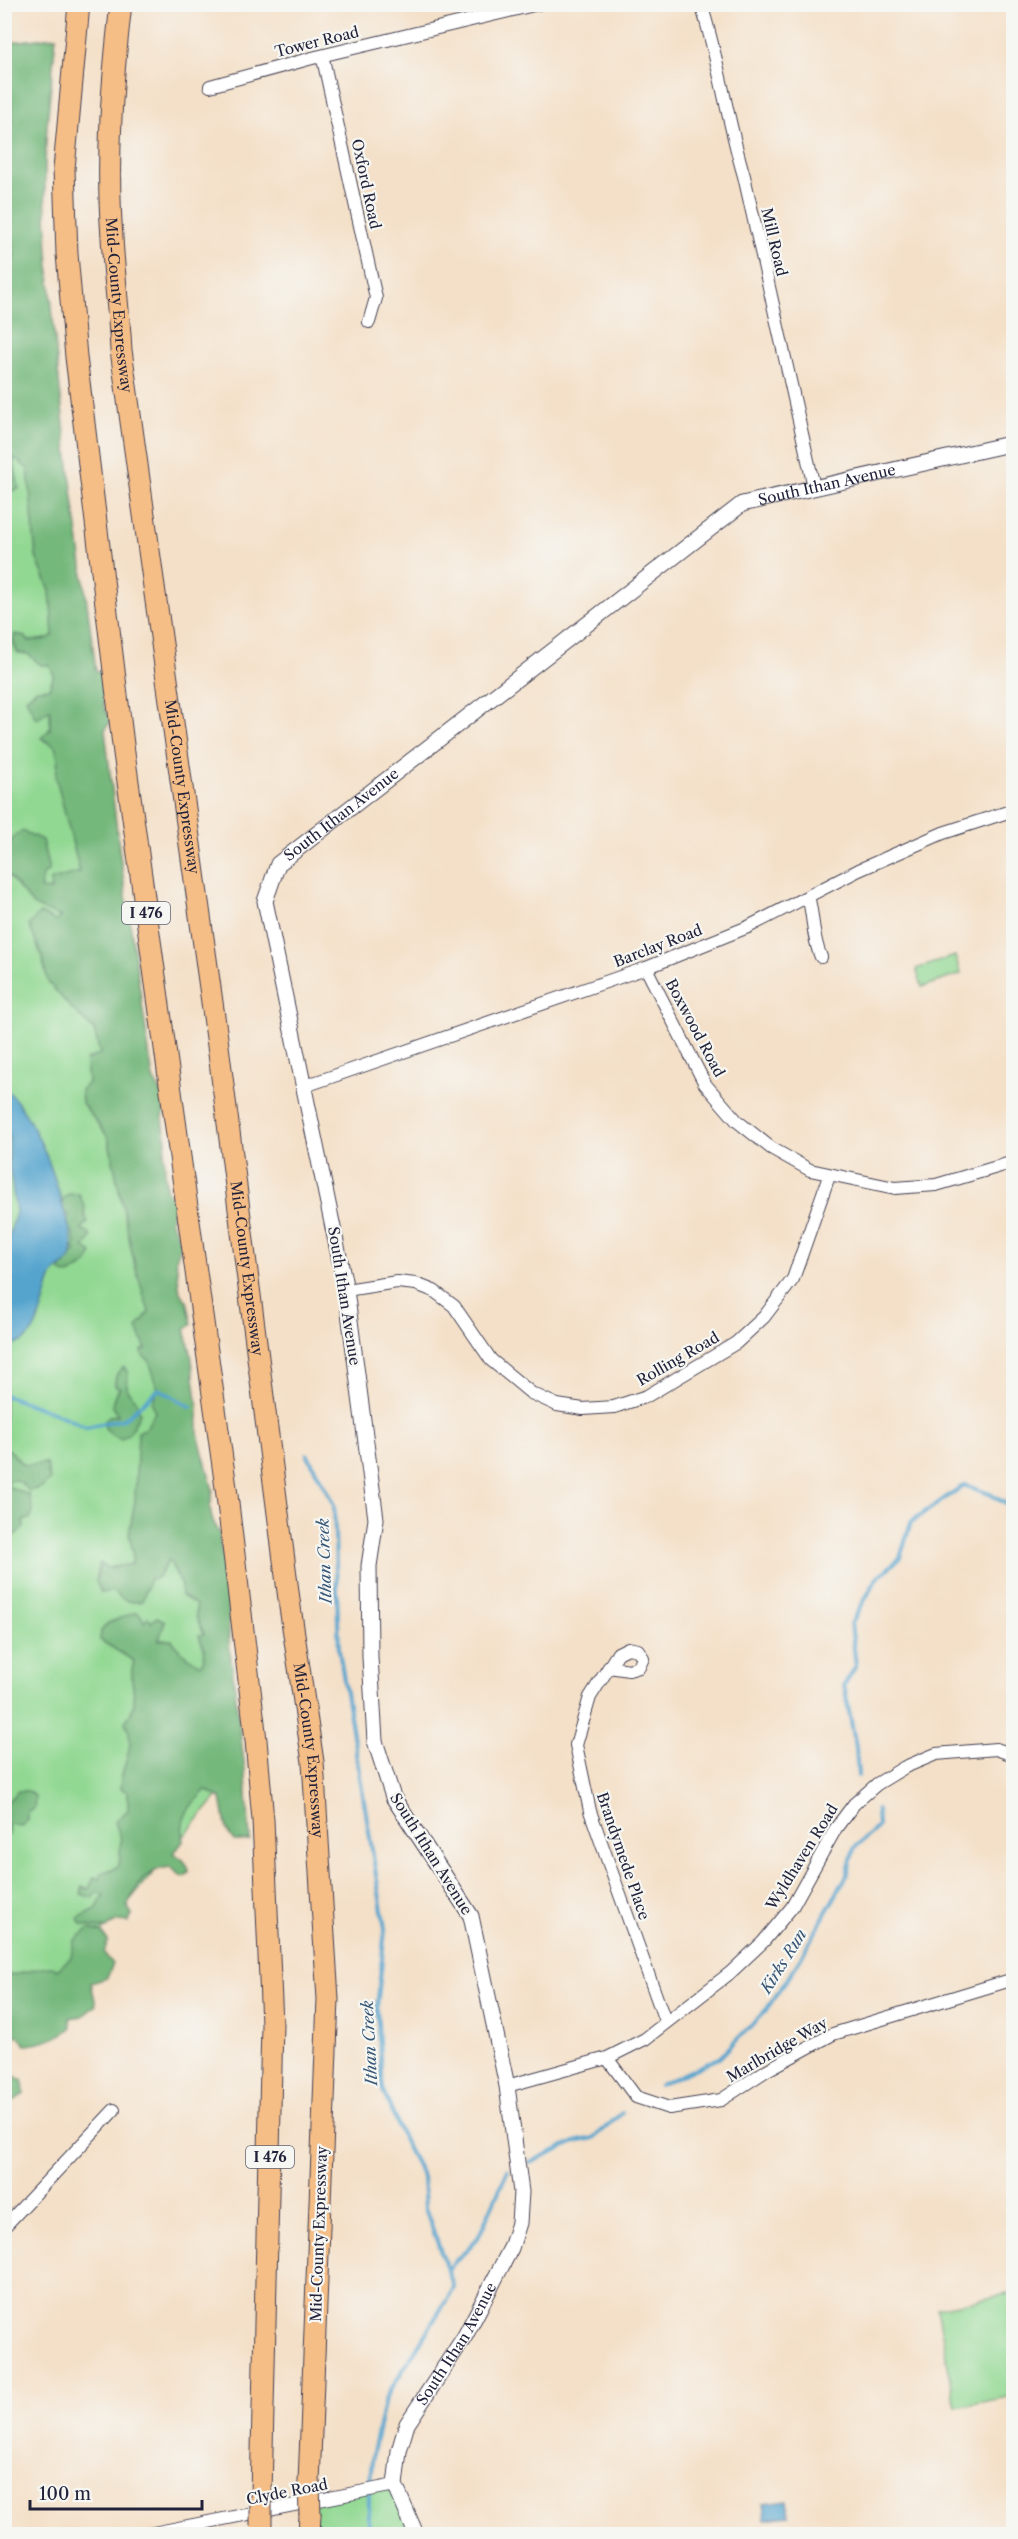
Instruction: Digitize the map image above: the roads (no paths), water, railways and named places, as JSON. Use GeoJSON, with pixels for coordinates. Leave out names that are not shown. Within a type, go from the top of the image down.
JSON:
{"type":"FeatureCollection","features":[{"type":"Feature","properties":{"kind":"highway","name":"I 476"},"geometry":{"type":"LineString","coordinates":[[79,4],[64,169],[67,254],[76,357],[124,753],[227,1495],[256,1740],[263,1820],[272,2024],[261,2530]]}},
{"type":"Feature","properties":{"kind":"highway","name":"Mid-County Expressway"},"geometry":{"type":"LineString","coordinates":[[122,4],[113,79],[110,155],[112,237],[122,350],[217,1038],[314,1774],[328,1999],[309,2483],[310,2525]]}},
{"type":"Feature","properties":{"kind":"street","name":"Tower Road"},"geometry":{"type":"LineString","coordinates":[[210,86],[316,57],[538,4]]}},
{"type":"Feature","properties":{"kind":"street","name":"Mill Road"},"geometry":{"type":"LineString","coordinates":[[701,4],[709,29],[732,136],[744,176],[814,487]]}},
{"type":"Feature","properties":{"kind":"street","name":"Oxford Road"},"geometry":{"type":"LineString","coordinates":[[316,57],[323,59],[376,298],[369,322]]}},
{"type":"Feature","properties":{"kind":"street","name":"South Ithan Avenue"},"geometry":{"type":"LineString","coordinates":[[416,2535],[395,2486],[399,2451],[407,2424],[465,2336],[511,2248],[519,2223],[521,2192],[507,2086],[471,1916],[393,1797],[375,1741],[369,1566],[376,1519],[346,1290],[265,900],[278,864],[742,504],[1014,443]]}},
{"type":"Feature","properties":{"kind":"street","name":"Barclay Road"},"geometry":{"type":"LineString","coordinates":[[303,1087],[646,968],[748,927],[859,870],[943,833],[1014,810]]}},
{"type":"Feature","properties":{"kind":"street"},"geometry":{"type":"LineString","coordinates":[[808,896],[813,914],[815,945],[821,957]]}},
{"type":"Feature","properties":{"kind":"street","name":"Boxwood Road"},"geometry":{"type":"LineString","coordinates":[[646,968],[705,1084],[737,1121],[771,1148],[810,1170],[829,1176],[905,1188],[936,1185],[1014,1162]]}},
{"type":"Feature","properties":{"kind":"street","name":"Rolling Road"},"geometry":{"type":"LineString","coordinates":[[346,1290],[397,1282],[416,1284],[434,1291],[454,1306],[491,1360],[531,1394],[557,1405],[583,1409],[614,1407],[646,1396],[736,1343],[764,1317],[793,1279],[829,1176]]}},
{"type":"Feature","properties":{"kind":"street","name":"Brandymede Place"},"geometry":{"type":"LineString","coordinates":[[609,1667],[590,1697],[576,1745],[590,1811],[665,2021]]}},
{"type":"Feature","properties":{"kind":"street","name":"Wyldhaven Road"},"geometry":{"type":"LineString","coordinates":[[507,2086],[607,2058],[645,2039],[665,2021],[730,1973],[763,1942],[792,1907],[836,1828],[854,1804],[877,1784],[905,1767],[936,1754],[996,1749],[1014,1755]]}},
{"type":"Feature","properties":{"kind":"street","name":"Marlbridge Way"},"geometry":{"type":"LineString","coordinates":[[607,2058],[636,2097],[669,2108],[721,2100],[767,2070],[833,2034],[1014,1979]]}},
{"type":"Feature","properties":{"kind":"street"},"geometry":{"type":"LineString","coordinates":[[4,2227],[114,2110]]}},
{"type":"Feature","properties":{"kind":"street","name":"Clyde Road"},"geometry":{"type":"LineString","coordinates":[[148,2535],[395,2486]]}},
{"type":"Feature","properties":{"kind":"water"},"geometry":{"type":"Polygon","coordinates":[[[5,1087],[26,1115],[42,1146],[71,1234],[72,1249],[67,1263],[51,1278],[41,1314],[34,1329],[23,1341],[5,1347],[5,1250],[16,1212],[9,1165],[9,1133],[5,1121],[5,1087]]]}},
{"type":"Feature","properties":{"kind":"water"},"geometry":{"type":"Polygon","coordinates":[[[787,2500],[789,2516],[765,2519],[763,2503],[787,2500]]]}},
{"type":"Feature","properties":{"kind":"waterway","name":"Ithan Creek"},"geometry":{"type":"LineString","coordinates":[[4,1395],[86,1427],[124,1419],[159,1389],[191,1407]]}},
{"type":"Feature","properties":{"kind":"waterway","name":"Ithan Creek"},"geometry":{"type":"LineString","coordinates":[[307,1454],[334,1505],[339,1650],[385,1929],[377,2008],[382,2088],[403,2139],[423,2177],[425,2208],[454,2288],[385,2399],[373,2453],[369,2489],[369,2534]]}},
{"type":"Feature","properties":{"kind":"waterway","name":"Kirks Run"},"geometry":{"type":"LineString","coordinates":[[858,1776],[856,1747],[844,1685],[856,1666],[851,1624],[877,1578],[900,1558],[911,1522],[964,1485],[990,1494],[1014,1509]]}},
{"type":"Feature","properties":{"kind":"waterway","name":"Kirks Run"},"geometry":{"type":"LineString","coordinates":[[659,2085],[719,2058],[766,2010],[797,1964],[847,1875],[854,1848],[878,1827],[877,1809]]}},
{"type":"Feature","properties":{"kind":"waterway","name":"Kirks Run"},"geometry":{"type":"LineString","coordinates":[[530,2162],[575,2142],[594,2138],[622,2113]]}},
{"type":"Feature","properties":{"kind":"waterway","name":"Kirks Run"},"geometry":{"type":"LineString","coordinates":[[448,2269],[478,2238],[508,2170]]}}]}
